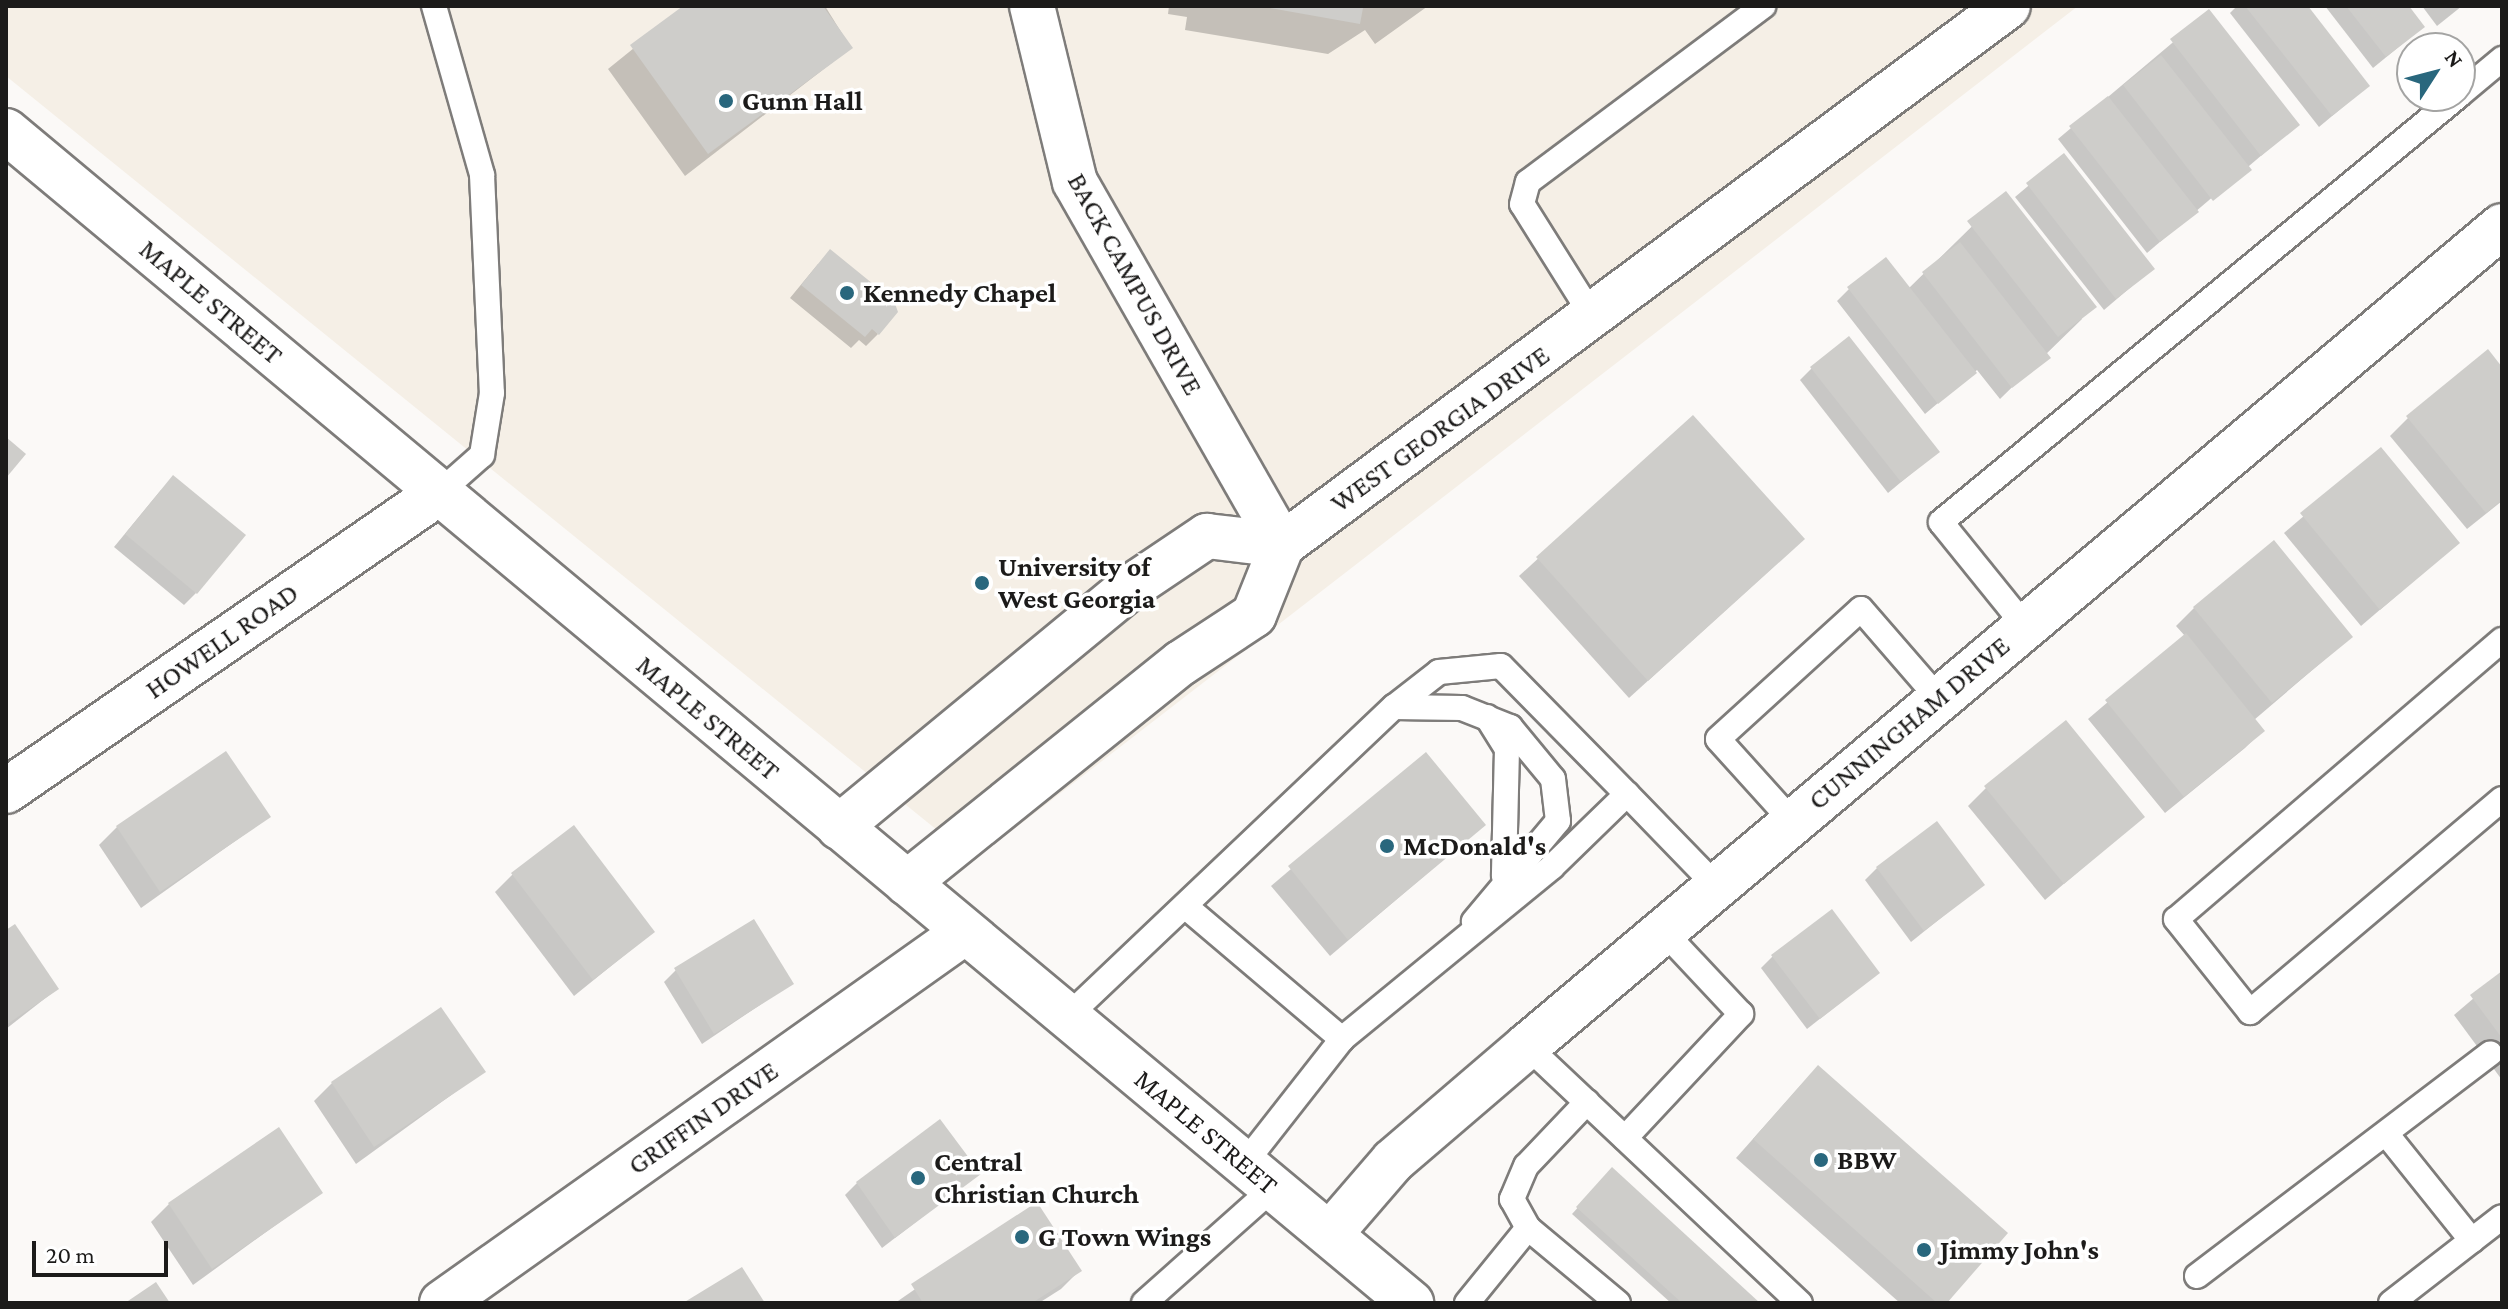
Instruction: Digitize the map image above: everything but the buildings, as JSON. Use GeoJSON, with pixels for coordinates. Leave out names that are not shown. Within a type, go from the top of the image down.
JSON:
{"type":"FeatureCollection","features":[{"type":"Feature","properties":{"kind":"street","name":"BACK CAMPUS DRIVE"},"geometry":{"type":"LineString","coordinates":[[1032,6],[1075,182],[1282,545]]}},
{"type":"Feature","properties":{"kind":"street","name":"WEST GEORGIA DRIVE"},"geometry":{"type":"LineString","coordinates":[[1282,545],[2008,6]]}},
{"type":"Feature","properties":{"kind":"street","name":"MAPLE STREET"},"geometry":{"type":"LineString","coordinates":[[6,131],[1411,1303]]}},
{"type":"Feature","properties":{"kind":"street","name":"CUNNINGHAM DRIVE"},"geometry":{"type":"LineString","coordinates":[[1330,1234],[1393,1161],[2024,625],[2502,226]]}},
{"type":"Feature","properties":{"kind":"street","name":"HOWELL ROAD"},"geometry":{"type":"LineString","coordinates":[[6,791],[440,492]]}},
{"type":"Feature","properties":{"kind":"street"},"geometry":{"type":"LineString","coordinates":[[839,827],[1125,591],[1207,536],[1282,545],[1254,615],[1181,663],[907,883]]}},
{"type":"Feature","properties":{"kind":"street","name":"GRIFFIN DRIVE"},"geometry":{"type":"LineString","coordinates":[[442,1303],[965,932]]}},
{"type":"Feature","properties":{"kind":"lane"},"geometry":{"type":"LineString","coordinates":[[434,6],[482,175],[492,393],[482,455],[440,492]]}},
{"type":"Feature","properties":{"kind":"lane"},"geometry":{"type":"LineString","coordinates":[[1593,317],[1522,204],[1544,165],[1763,6]]}},
{"type":"Feature","properties":{"kind":"lane"},"geometry":{"type":"LineString","coordinates":[[2476,81],[2502,59]]}},
{"type":"Feature","properties":{"kind":"lane"},"geometry":{"type":"LineString","coordinates":[[2024,625],[1941,522],[2438,112]]}},
{"type":"Feature","properties":{"kind":"lane"},"geometry":{"type":"LineString","coordinates":[[1792,821],[1718,739],[1861,609],[1939,699]]}},
{"type":"Feature","properties":{"kind":"lane"},"geometry":{"type":"LineString","coordinates":[[2502,640],[2176,919],[2250,1012],[2502,799]]}},
{"type":"Feature","properties":{"kind":"lane"},"geometry":{"type":"LineString","coordinates":[[1067,1017],[1394,707],[1439,672],[1501,666],[1716,886]]}},
{"type":"Feature","properties":{"kind":"lane"},"geometry":{"type":"LineString","coordinates":[[1394,707],[1462,708],[1486,716],[1538,752],[1560,803],[1558,821],[1504,876],[1459,942]]}},
{"type":"Feature","properties":{"kind":"lane"},"geometry":{"type":"LineString","coordinates":[[1486,716],[1507,749],[1504,876]]}},
{"type":"Feature","properties":{"kind":"lane"},"geometry":{"type":"LineString","coordinates":[[1144,1303],[1258,1176],[1342,1039],[1552,867],[1627,794]]}},
{"type":"Feature","properties":{"kind":"lane"},"geometry":{"type":"LineString","coordinates":[[1185,906],[1342,1039]]}},
{"type":"Feature","properties":{"kind":"lane"},"geometry":{"type":"LineString","coordinates":[[1625,1138],[1741,1014],[1663,931]]}},
{"type":"Feature","properties":{"kind":"lane"},"geometry":{"type":"LineString","coordinates":[[1527,1046],[1800,1303]]}},
{"type":"Feature","properties":{"kind":"lane"},"geometry":{"type":"LineString","coordinates":[[2197,1276],[2388,1136],[2490,1054]]}},
{"type":"Feature","properties":{"kind":"lane"},"geometry":{"type":"LineString","coordinates":[[1587,1102],[1526,1166],[1512,1199],[1528,1228],[1618,1303]]}},
{"type":"Feature","properties":{"kind":"lane"},"geometry":{"type":"LineString","coordinates":[[2388,1136],[2472,1241]]}},
{"type":"Feature","properties":{"kind":"lane"},"geometry":{"type":"LineString","coordinates":[[2391,1303],[2502,1217]]}},
{"type":"Feature","properties":{"kind":"lane"},"geometry":{"type":"LineString","coordinates":[[1467,1303],[1528,1228]]}},
{"type":"Feature","properties":{"kind":"shaded area","name":"University of West Georgia"},"geometry":{"type":"Polygon","coordinates":[[[6,6],[2078,6],[974,860],[6,76],[6,6]]]}},
{"type":"Feature","properties":{"kind":"place","name":"Gunn Hall"},"geometry":{"type":"Point","coordinates":[726,101]}},
{"type":"Feature","properties":{"kind":"place","name":"Kennedy Chapel"},"geometry":{"type":"Point","coordinates":[847,293]}},
{"type":"Feature","properties":{"kind":"place","name":"University of West Georgia"},"geometry":{"type":"Point","coordinates":[982,583]}},
{"type":"Feature","properties":{"kind":"place","name":"McDonald's"},"geometry":{"type":"Point","coordinates":[1387,846]}},
{"type":"Feature","properties":{"kind":"place","name":"BBW"},"geometry":{"type":"Point","coordinates":[1821,1160]}},
{"type":"Feature","properties":{"kind":"place","name":"Central Christian Church"},"geometry":{"type":"Point","coordinates":[918,1178]}},
{"type":"Feature","properties":{"kind":"place","name":"G Town Wings"},"geometry":{"type":"Point","coordinates":[1022,1237]}},
{"type":"Feature","properties":{"kind":"place","name":"Jimmy John's"},"geometry":{"type":"Point","coordinates":[1924,1250]}}]}
